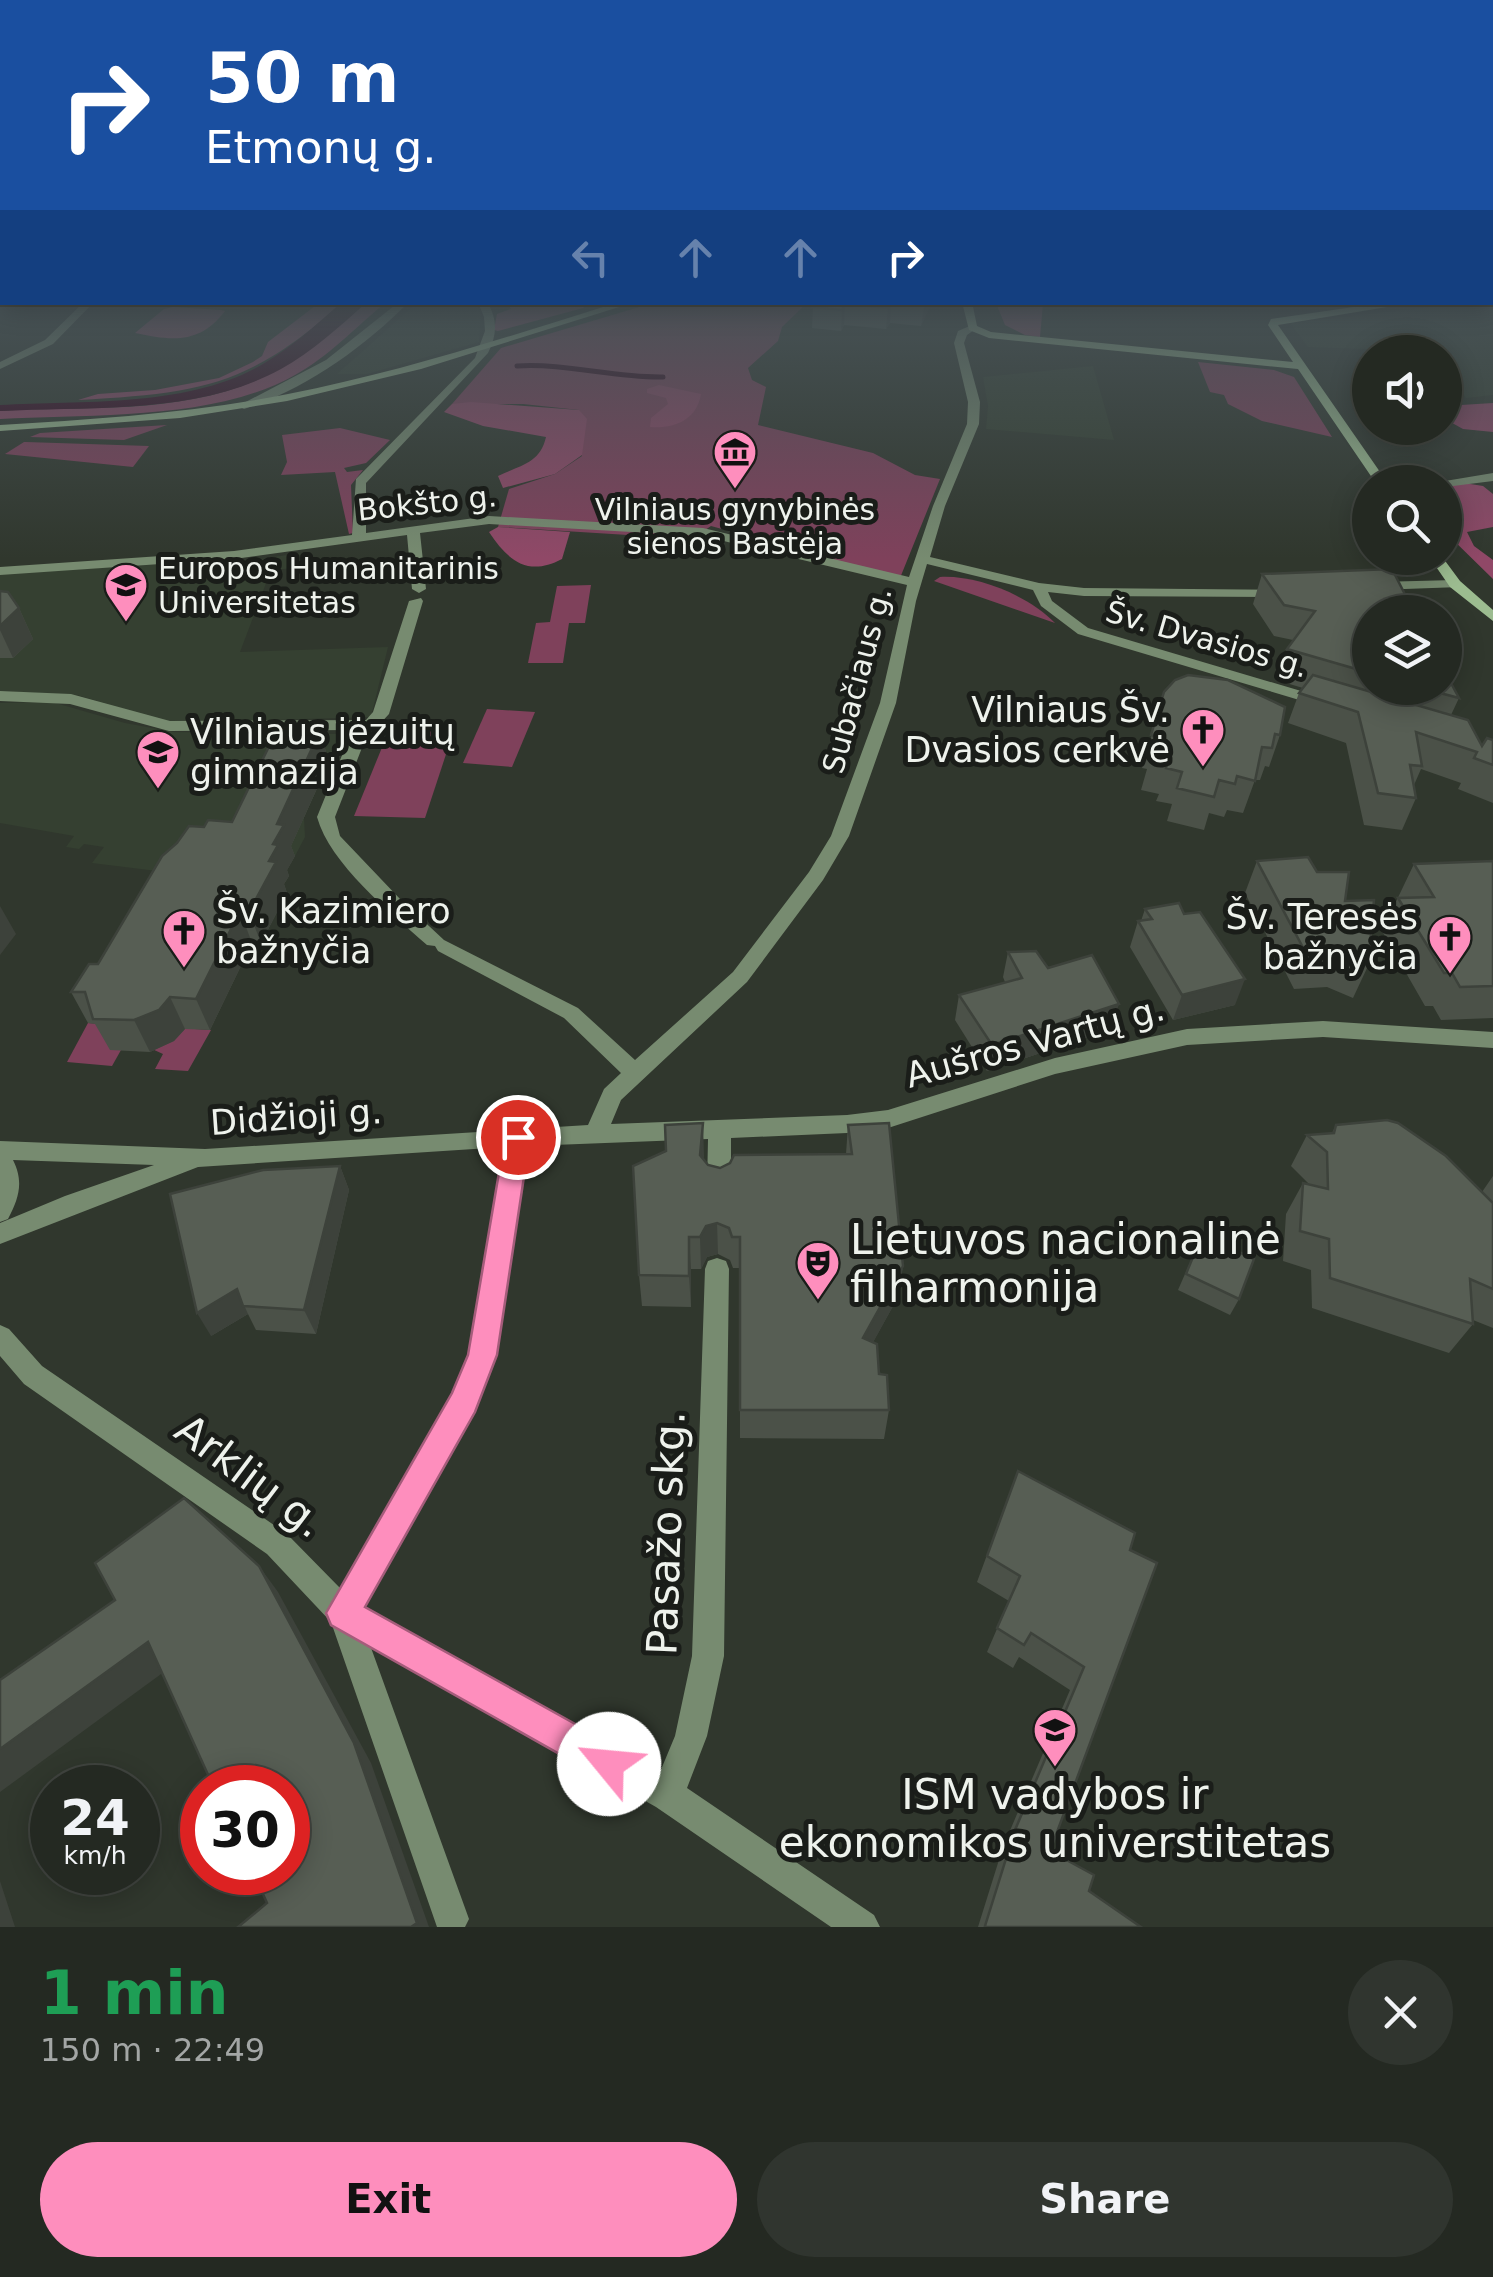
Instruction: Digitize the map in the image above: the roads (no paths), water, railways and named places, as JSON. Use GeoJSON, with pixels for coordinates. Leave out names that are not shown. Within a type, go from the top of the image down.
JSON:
{"type":"FeatureCollection","features":[{"type":"Feature","properties":{"kind":"main road"},"geometry":{"type":"LineString","coordinates":[[0,428],[164,418],[312,393],[365,379]]}},
{"type":"Feature","properties":{"kind":"main road"},"geometry":{"type":"LineString","coordinates":[[1309,379],[1370,465]]}},
{"type":"Feature","properties":{"kind":"main road"},"geometry":{"type":"LineString","coordinates":[[1448,575],[1493,617]]}},
{"type":"Feature","properties":{"kind":"street"},"geometry":{"type":"LineString","coordinates":[[244,406],[307,379]]}},
{"type":"Feature","properties":{"kind":"street"},"geometry":{"type":"LineString","coordinates":[[309,379],[306,384],[312,393]]}},
{"type":"Feature","properties":{"kind":"street"},"geometry":{"type":"LineString","coordinates":[[329,379],[336,387]]}},
{"type":"Feature","properties":{"kind":"street"},"geometry":{"type":"LineString","coordinates":[[360,538],[358,487],[370,468],[461,379]]}},
{"type":"Feature","properties":{"kind":"street","name":"Subačiaus g."},"geometry":{"type":"LineString","coordinates":[[596,1134],[601,1113],[612,1095],[740,976],[830,855],[858,793],[888,704],[915,583],[972,424],[974,402],[969,379]]}},
{"type":"Feature","properties":{"kind":"street"},"geometry":{"type":"LineString","coordinates":[[1462,481],[1493,477]]}},
{"type":"Feature","properties":{"kind":"street","name":"Bokšto g."},"geometry":{"type":"LineString","coordinates":[[0,571],[248,554],[489,520],[689,531],[915,583]]}},
{"type":"Feature","properties":{"kind":"street"},"geometry":{"type":"LineString","coordinates":[[413,531],[417,595],[381,714],[357,738],[331,801],[326,817],[332,838],[394,904],[439,943],[571,1013],[636,1072]]}},
{"type":"Feature","properties":{"kind":"street"},"geometry":{"type":"LineString","coordinates":[[923,559],[1040,588],[1162,594],[1296,591]]}},
{"type":"Feature","properties":{"kind":"street"},"geometry":{"type":"LineString","coordinates":[[1351,587],[1455,584]]}},
{"type":"Feature","properties":{"kind":"street","name":"Šv. Dvasios g."},"geometry":{"type":"LineString","coordinates":[[1040,588],[1046,604],[1083,631],[1341,707]]}},
{"type":"Feature","properties":{"kind":"street"},"geometry":{"type":"LineString","coordinates":[[0,696],[71,699],[168,726],[367,725]]}},
{"type":"Feature","properties":{"kind":"street","name":"Aušros Vartų g."},"geometry":{"type":"LineString","coordinates":[[596,1134],[888,1119],[1054,1066],[1187,1037],[1323,1030],[1493,1040]]}},
{"type":"Feature","properties":{"kind":"street"},"geometry":{"type":"LineString","coordinates":[[719,1187],[720,1130]]}},
{"type":"Feature","properties":{"kind":"street","name":"Didžioji g."},"geometry":{"type":"LineString","coordinates":[[0,1150],[205,1158],[596,1134]]}},
{"type":"Feature","properties":{"kind":"street"},"geometry":{"type":"LineString","coordinates":[[451,1919],[343,1613],[464,1402],[482,1355],[518,1137]]}},
{"type":"Feature","properties":{"kind":"street"},"geometry":{"type":"LineString","coordinates":[[0,1234],[73,1202],[205,1158]]}},
{"type":"Feature","properties":{"kind":"street"},"geometry":{"type":"LineString","coordinates":[[0,1160],[10,1179],[0,1212]]}},
{"type":"Feature","properties":{"kind":"street","name":"Pasažo skg."},"geometry":{"type":"LineString","coordinates":[[668,1795],[691,1736],[708,1656],[717,1269]]}},
{"type":"Feature","properties":{"kind":"street","name":"Arklių g."},"geometry":{"type":"LineString","coordinates":[[0,1337],[33,1375],[278,1544],[343,1613],[668,1795],[862,1927]]}},
{"type":"Feature","properties":{"kind":"place","name":"Vilniaus gynybinės sienos Bastėja"},"geometry":{"type":"Point","coordinates":[735,490]}},
{"type":"Feature","properties":{"kind":"place","name":"Europos Humanitarinis Universitetas"},"geometry":{"type":"Point","coordinates":[126,623]}},
{"type":"Feature","properties":{"kind":"place","name":"Vilniaus Šv. Dvasios cerkvė"},"geometry":{"type":"Point","coordinates":[1203,768]}},
{"type":"Feature","properties":{"kind":"place","name":"Vilniaus jėzuitų gimnazija"},"geometry":{"type":"Point","coordinates":[158,790]}},
{"type":"Feature","properties":{"kind":"place","name":"Šv. Kazimiero bažnyčia"},"geometry":{"type":"Point","coordinates":[184,969]}},
{"type":"Feature","properties":{"kind":"place","name":"Šv. Teresės bažnyčia"},"geometry":{"type":"Point","coordinates":[1450,975]}},
{"type":"Feature","properties":{"kind":"place","name":"Lietuvos nacionalinė filharmonija"},"geometry":{"type":"Point","coordinates":[818,1301]}},
{"type":"Feature","properties":{"kind":"place","name":"ISM vadybos ir ekonomikos universtitetas"},"geometry":{"type":"Point","coordinates":[1055,1768]}}]}
